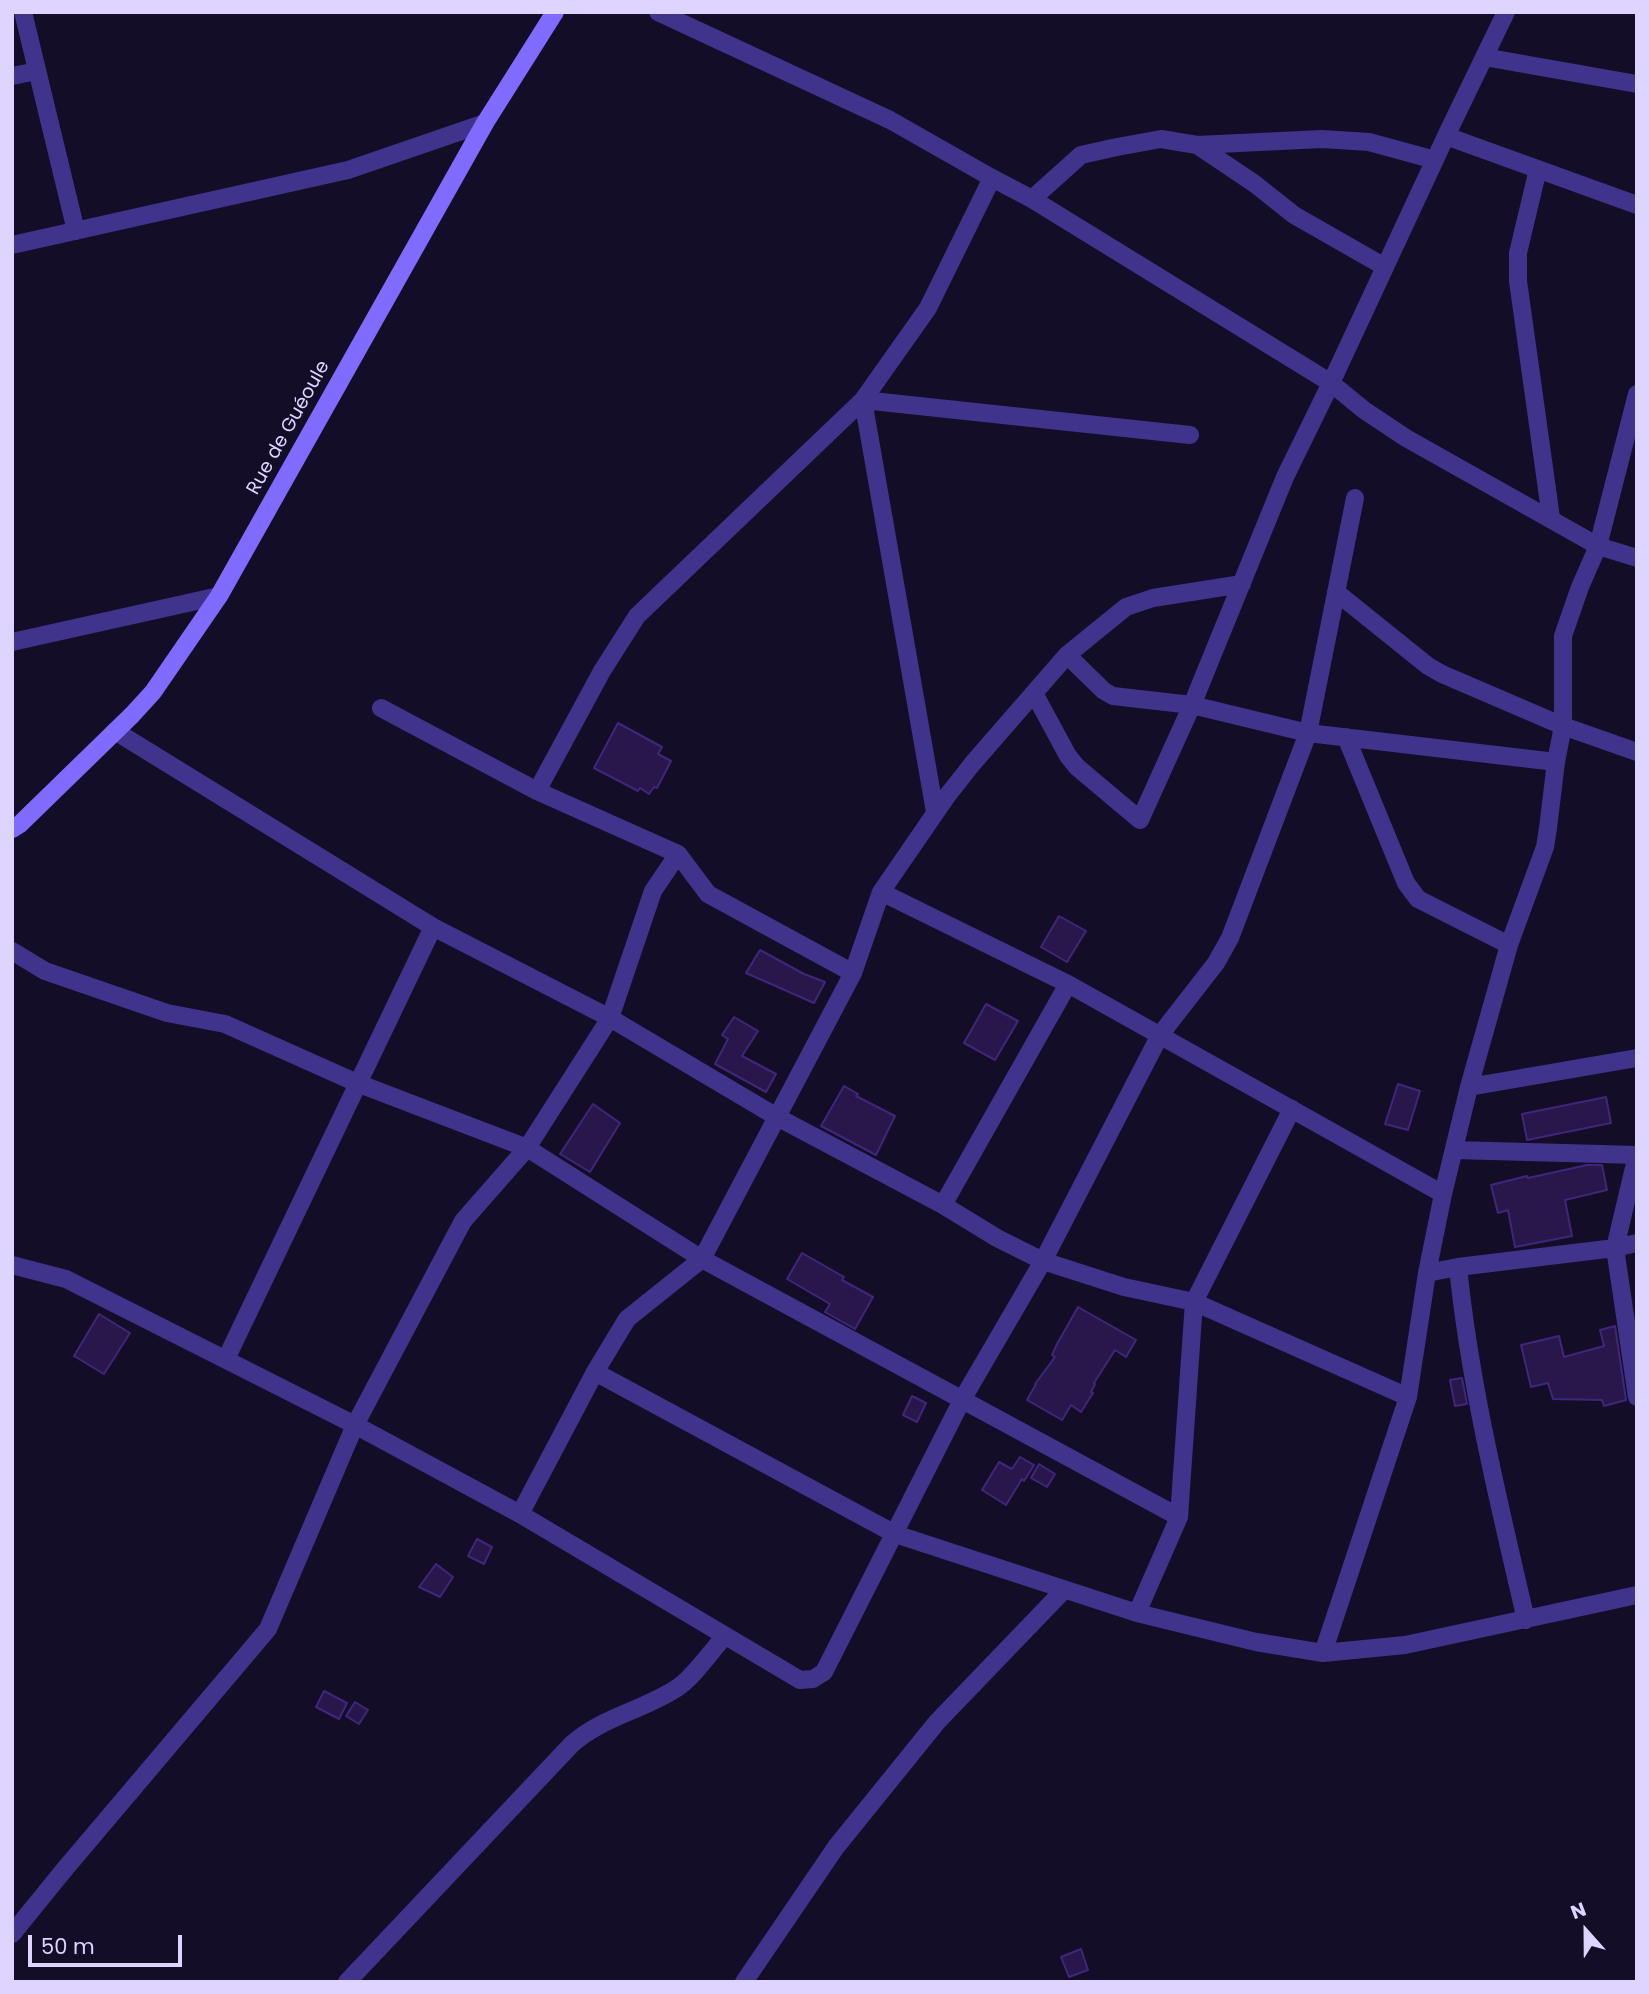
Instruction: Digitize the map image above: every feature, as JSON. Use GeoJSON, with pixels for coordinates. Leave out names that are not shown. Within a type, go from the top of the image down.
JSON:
{"type":"FeatureCollection","features":[{"type":"Feature","properties":{"kind":"main road","name":"Rue de Guéoule"},"geometry":{"type":"LineString","coordinates":[[12,829],[116,731],[153,692],[219,596],[485,123],[555,12]]}},
{"type":"Feature","properties":{"kind":"street"},"geometry":{"type":"LineString","coordinates":[[23,12],[76,231]]}},
{"type":"Feature","properties":{"kind":"street"},"geometry":{"type":"LineString","coordinates":[[658,12],[890,120],[1032,199],[1331,383],[1364,411],[1406,438],[1598,546],[1637,558]]}},
{"type":"Feature","properties":{"kind":"street"},"geometry":{"type":"LineString","coordinates":[[1034,693],[1068,756],[1077,767],[1140,820],[1192,705],[1284,477],[1506,12]]}},
{"type":"Feature","properties":{"kind":"street"},"geometry":{"type":"LineString","coordinates":[[1485,57],[1637,84]]}},
{"type":"Feature","properties":{"kind":"street"},"geometry":{"type":"LineString","coordinates":[[12,76],[37,71]]}},
{"type":"Feature","properties":{"kind":"street"},"geometry":{"type":"LineString","coordinates":[[12,245],[348,170],[485,123]]}},
{"type":"Feature","properties":{"kind":"street"},"geometry":{"type":"LineString","coordinates":[[1446,136],[1637,205]]}},
{"type":"Feature","properties":{"kind":"street"},"geometry":{"type":"LineString","coordinates":[[1032,199],[1081,155],[1161,139],[1197,145],[1322,139],[1369,142],[1435,160]]}},
{"type":"Feature","properties":{"kind":"street"},"geometry":{"type":"LineString","coordinates":[[1197,145],[1255,184],[1294,215],[1385,267]]}},
{"type":"Feature","properties":{"kind":"street"},"geometry":{"type":"LineString","coordinates":[[1538,169],[1518,253],[1518,281],[1550,518]]}},
{"type":"Feature","properties":{"kind":"street"},"geometry":{"type":"LineString","coordinates":[[537,791],[602,671],[637,616],[863,400],[928,308],[992,178]]}},
{"type":"Feature","properties":{"kind":"street"},"geometry":{"type":"LineString","coordinates":[[1323,1653],[1408,1397],[1427,1273],[1469,1087],[1509,945],[1545,847],[1563,726],[1563,636],[1598,546],[1637,394]]}},
{"type":"Feature","properties":{"kind":"street"},"geometry":{"type":"LineString","coordinates":[[863,400],[1190,435]]}},
{"type":"Feature","properties":{"kind":"street"},"geometry":{"type":"LineString","coordinates":[[863,400],[935,812]]}},
{"type":"Feature","properties":{"kind":"street"},"geometry":{"type":"LineString","coordinates":[[12,1265],[66,1279],[355,1425],[520,1514],[800,1680],[813,1679],[824,1672],[962,1400],[1043,1261],[1160,1035],[1216,963],[1230,937],[1308,733],[1355,498]]}},
{"type":"Feature","properties":{"kind":"street"},"geometry":{"type":"LineString","coordinates":[[520,1514],[595,1372],[627,1319],[702,1259],[853,973],[881,892],[935,812],[973,763],[1067,655],[1126,607],[1153,598],[1242,583]]}},
{"type":"Feature","properties":{"kind":"street"},"geometry":{"type":"LineString","coordinates":[[1336,592],[1441,674],[1563,726],[1637,752]]}},
{"type":"Feature","properties":{"kind":"street"},"geometry":{"type":"LineString","coordinates":[[12,642],[219,596]]}},
{"type":"Feature","properties":{"kind":"street"},"geometry":{"type":"LineString","coordinates":[[1067,655],[1104,691],[1113,696],[1192,705],[1308,733],[1556,762]]}},
{"type":"Feature","properties":{"kind":"street"},"geometry":{"type":"LineString","coordinates":[[381,708],[537,791],[678,854],[708,894],[853,973]]}},
{"type":"Feature","properties":{"kind":"street"},"geometry":{"type":"LineString","coordinates":[[116,731],[433,927],[610,1018],[777,1117],[943,1205],[997,1238],[1043,1261],[1124,1287],[1194,1302],[1408,1397]]}},
{"type":"Feature","properties":{"kind":"street"},"geometry":{"type":"LineString","coordinates":[[1346,737],[1411,892],[1418,899],[1509,945]]}},
{"type":"Feature","properties":{"kind":"street"},"geometry":{"type":"LineString","coordinates":[[12,1934],[268,1629],[355,1425],[463,1221],[527,1148],[610,1018],[653,891],[678,854]]}},
{"type":"Feature","properties":{"kind":"street"},"geometry":{"type":"LineString","coordinates":[[881,892],[1068,984],[1443,1194]]}},
{"type":"Feature","properties":{"kind":"street"},"geometry":{"type":"LineString","coordinates":[[226,1359],[433,927]]}},
{"type":"Feature","properties":{"kind":"street"},"geometry":{"type":"LineString","coordinates":[[12,951],[45,971],[167,1013],[225,1024],[357,1083],[527,1148],[702,1259],[1179,1517]]}},
{"type":"Feature","properties":{"kind":"street"},"geometry":{"type":"LineString","coordinates":[[943,1205],[1068,984]]}},
{"type":"Feature","properties":{"kind":"street"},"geometry":{"type":"LineString","coordinates":[[1469,1087],[1637,1058]]}},
{"type":"Feature","properties":{"kind":"street"},"geometry":{"type":"LineString","coordinates":[[1137,1613],[1179,1517],[1194,1302],[1292,1109]]}},
{"type":"Feature","properties":{"kind":"street"},"geometry":{"type":"LineString","coordinates":[[1454,1150],[1637,1155],[1615,1248],[1637,1397]]}},
{"type":"Feature","properties":{"kind":"street"},"geometry":{"type":"LineString","coordinates":[[1427,1273],[1637,1243]]}},
{"type":"Feature","properties":{"kind":"street"},"geometry":{"type":"LineString","coordinates":[[1458,1267],[1469,1354],[1526,1620]]}},
{"type":"Feature","properties":{"kind":"street"},"geometry":{"type":"LineString","coordinates":[[595,1372],[895,1534],[1137,1613],[1256,1642],[1323,1653],[1405,1646],[1637,1595]]}},
{"type":"Feature","properties":{"kind":"street"},"geometry":{"type":"LineString","coordinates":[[744,1982],[836,1847],[937,1722],[1064,1590]]}},
{"type":"Feature","properties":{"kind":"street"},"geometry":{"type":"LineString","coordinates":[[347,1982],[572,1744],[596,1727],[681,1686],[725,1636]]}},
{"type":"Feature","properties":{"kind":"building"},"geometry":{"type":"Polygon","coordinates":[[[618,723],[662,747],[658,754],[671,761],[657,788],[654,787],[649,794],[594,768],[618,723]]]}},
{"type":"Feature","properties":{"kind":"building"},"geometry":{"type":"Polygon","coordinates":[[[1059,916],[1086,931],[1067,962],[1041,947],[1059,916]]]}},
{"type":"Feature","properties":{"kind":"building"},"geometry":{"type":"Polygon","coordinates":[[[760,950],[825,982],[814,1003],[746,973],[760,950]]]}},
{"type":"Feature","properties":{"kind":"building"},"geometry":{"type":"Polygon","coordinates":[[[986,1004],[1018,1021],[995,1060],[964,1043],[986,1004]]]}},
{"type":"Feature","properties":{"kind":"building"},"geometry":{"type":"Polygon","coordinates":[[[734,1017],[758,1031],[742,1056],[776,1074],[766,1092],[715,1064],[728,1039],[722,1035],[734,1017]]]}},
{"type":"Feature","properties":{"kind":"building"},"geometry":{"type":"Polygon","coordinates":[[[1398,1084],[1420,1091],[1408,1130],[1385,1124],[1398,1084]]]}},
{"type":"Feature","properties":{"kind":"building"},"geometry":{"type":"Polygon","coordinates":[[[844,1086],[858,1094],[856,1096],[895,1116],[876,1155],[821,1126],[844,1086]]]}},
{"type":"Feature","properties":{"kind":"building"},"geometry":{"type":"Polygon","coordinates":[[[1606,1097],[1611,1123],[1527,1140],[1522,1114],[1606,1097]]]}},
{"type":"Feature","properties":{"kind":"building"},"geometry":{"type":"Polygon","coordinates":[[[593,1104],[620,1123],[590,1172],[560,1154],[593,1104]]]}},
{"type":"Feature","properties":{"kind":"building"},"geometry":{"type":"Polygon","coordinates":[[[1587,1165],[1602,1165],[1607,1190],[1565,1200],[1572,1236],[1515,1247],[1508,1210],[1498,1213],[1491,1185],[1587,1165]]]}},
{"type":"Feature","properties":{"kind":"building"},"geometry":{"type":"Polygon","coordinates":[[[802,1253],[873,1297],[855,1329],[825,1312],[830,1304],[787,1279],[802,1253]]]}},
{"type":"Feature","properties":{"kind":"building"},"geometry":{"type":"Polygon","coordinates":[[[1078,1307],[1136,1340],[1126,1357],[1115,1350],[1094,1383],[1093,1393],[1081,1412],[1071,1405],[1062,1420],[1027,1400],[1055,1357],[1052,1355],[1057,1344],[1078,1307]]]}},
{"type":"Feature","properties":{"kind":"building"},"geometry":{"type":"Polygon","coordinates":[[[99,1314],[130,1333],[104,1374],[74,1356],[99,1314]]]}},
{"type":"Feature","properties":{"kind":"building"},"geometry":{"type":"Polygon","coordinates":[[[1615,1326],[1626,1400],[1604,1406],[1602,1400],[1553,1399],[1548,1383],[1531,1387],[1521,1345],[1559,1336],[1564,1357],[1604,1346],[1600,1330],[1615,1326]]]}},
{"type":"Feature","properties":{"kind":"building"},"geometry":{"type":"Polygon","coordinates":[[[1462,1378],[1467,1404],[1455,1406],[1450,1380],[1462,1378]]]}},
{"type":"Feature","properties":{"kind":"building"},"geometry":{"type":"Polygon","coordinates":[[[912,1396],[926,1403],[917,1422],[903,1415],[912,1396]]]}},
{"type":"Feature","properties":{"kind":"building"},"geometry":{"type":"Polygon","coordinates":[[[1020,1457],[1034,1465],[1006,1505],[982,1490],[999,1462],[1012,1469],[1020,1457]]]}},
{"type":"Feature","properties":{"kind":"building"},"geometry":{"type":"Polygon","coordinates":[[[1039,1464],[1055,1474],[1047,1487],[1031,1478],[1039,1464]]]}},
{"type":"Feature","properties":{"kind":"building"},"geometry":{"type":"Polygon","coordinates":[[[477,1539],[492,1547],[484,1564],[468,1556],[477,1539]]]}},
{"type":"Feature","properties":{"kind":"building"},"geometry":{"type":"Polygon","coordinates":[[[436,1564],[453,1577],[440,1597],[419,1587],[436,1564]]]}},
{"type":"Feature","properties":{"kind":"building"},"geometry":{"type":"Polygon","coordinates":[[[324,1691],[347,1703],[339,1719],[316,1707],[324,1691]]]}},
{"type":"Feature","properties":{"kind":"building"},"geometry":{"type":"Polygon","coordinates":[[[355,1702],[368,1710],[359,1724],[346,1716],[355,1702]]]}},
{"type":"Feature","properties":{"kind":"building"},"geometry":{"type":"Polygon","coordinates":[[[1081,1949],[1088,1970],[1069,1977],[1061,1957],[1081,1949]]]}}]}
